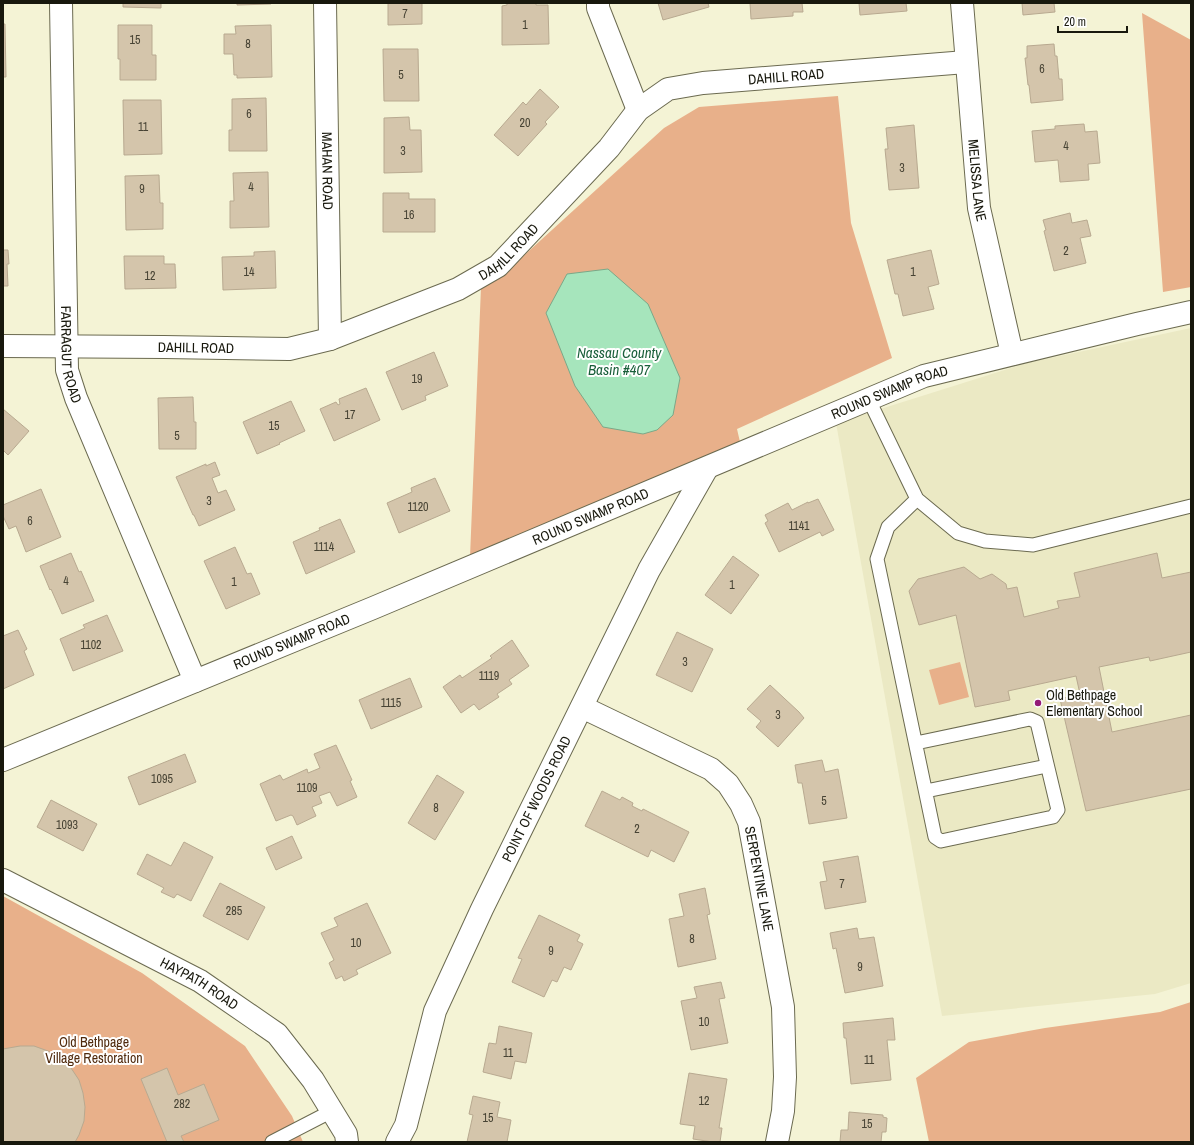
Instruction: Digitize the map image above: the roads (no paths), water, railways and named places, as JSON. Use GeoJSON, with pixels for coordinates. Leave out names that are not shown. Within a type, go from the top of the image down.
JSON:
{"type":"FeatureCollection","features":[{"type":"Feature","properties":{"kind":"street","name":"FARRAGUT ROAD"},"geometry":{"type":"LineString","coordinates":[[61,3],[67,370],[76,398],[195,681]]}},
{"type":"Feature","properties":{"kind":"street","name":"MAHAN ROAD"},"geometry":{"type":"LineString","coordinates":[[325,3],[330,339]]}},
{"type":"Feature","properties":{"kind":"street"},"geometry":{"type":"LineString","coordinates":[[598,3],[598,8],[638,110]]}},
{"type":"Feature","properties":{"kind":"street","name":"MELISSA LANE"},"geometry":{"type":"LineString","coordinates":[[962,3],[979,208],[1012,354]]}},
{"type":"Feature","properties":{"kind":"street","name":"DAHILL ROAD"},"geometry":{"type":"LineString","coordinates":[[3,346],[289,349],[330,339],[458,289],[498,266],[609,148],[638,110],[668,89],[703,83],[966,62]]}},
{"type":"Feature","properties":{"kind":"street","name":"ROUND SWAMP ROAD"},"geometry":{"type":"LineString","coordinates":[[3,760],[373,608],[924,376],[1191,312]]}},
{"type":"Feature","properties":{"kind":"street","name":"POINT OF WOODS ROAD"},"geometry":{"type":"LineString","coordinates":[[397,1142],[406,1125],[435,1011],[482,909],[649,570],[707,468]]}},
{"type":"Feature","properties":{"kind":"street","name":"SERPENTINE LANE"},"geometry":{"type":"LineString","coordinates":[[582,707],[711,769],[728,784],[741,804],[749,822],[783,1007],[785,1077],[783,1111],[777,1142]]}},
{"type":"Feature","properties":{"kind":"street","name":"HAYPATH ROAD"},"geometry":{"type":"LineString","coordinates":[[3,880],[200,981],[277,1034],[313,1080],[346,1134],[347,1142]]}},
{"type":"Feature","properties":{"kind":"lane"},"geometry":{"type":"LineString","coordinates":[[869,400],[917,499],[958,533],[985,541],[1033,545],[1191,506]]}},
{"type":"Feature","properties":{"kind":"lane"},"geometry":{"type":"LineString","coordinates":[[916,743],[1030,719],[1037,722],[1058,810],[1053,817],[941,840],[935,836],[877,559],[888,527],[917,499]]}},
{"type":"Feature","properties":{"kind":"lane"},"geometry":{"type":"LineString","coordinates":[[926,791],[1047,766]]}},
{"type":"Feature","properties":{"kind":"lane"},"geometry":{"type":"LineString","coordinates":[[272,1142],[332,1111]]}},
{"type":"Feature","properties":{"kind":"water","name":"Nassau County Basin #407"},"geometry":{"type":"Polygon","coordinates":[[[608,269],[648,304],[680,378],[673,415],[657,430],[643,434],[603,427],[575,386],[546,313],[567,274],[608,269]]]}},
{"type":"Feature","properties":{"kind":"place","name":"Old Bethpage Elementary School"},"geometry":{"type":"Point","coordinates":[1038,703]}},
{"type":"Feature","properties":{"kind":"park label","name":"Old Bethpage Village Restoration"},"geometry":{"type":"Point","coordinates":[94,1050]}}]}
